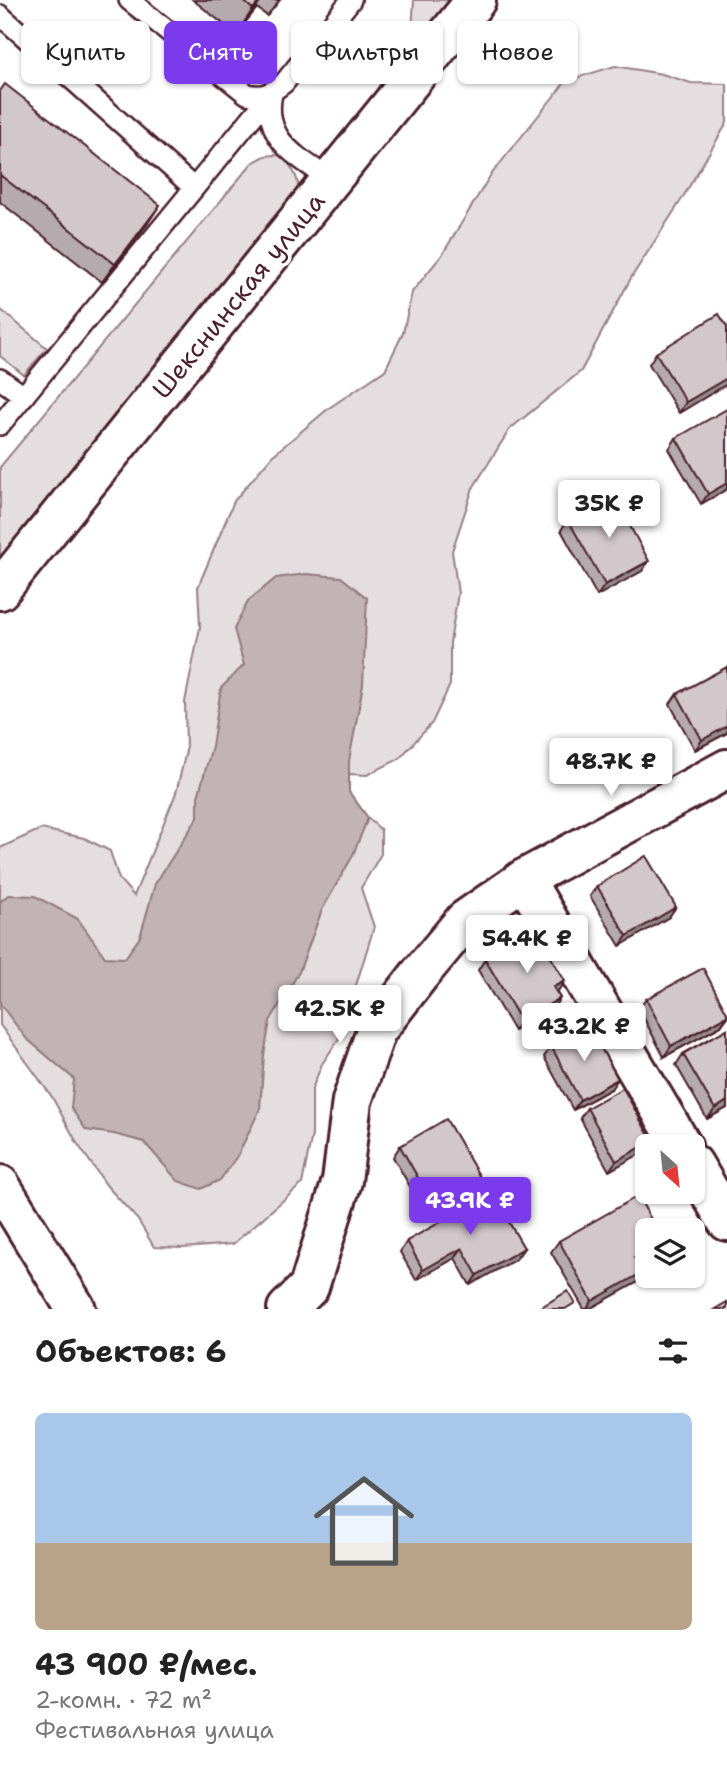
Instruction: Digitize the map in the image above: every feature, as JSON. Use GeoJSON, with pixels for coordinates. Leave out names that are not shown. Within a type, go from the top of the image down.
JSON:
{"type":"FeatureCollection","features":[{"type":"Feature","properties":{"kind":"street","name":"Шекснинская улица"},"geometry":{"type":"LineString","coordinates":[[0,590],[476,0]]}},
{"type":"Feature","properties":{"kind":"street"},"geometry":{"type":"LineString","coordinates":[[287,1309],[309,1287],[342,1181],[352,1101],[376,1031],[465,920],[524,879],[727,769]]}},
{"type":"Feature","properties":{"kind":"street"},"geometry":{"type":"LineString","coordinates":[[524,879],[675,1134]]}},
{"type":"Feature","properties":{"kind":"street"},"geometry":{"type":"LineString","coordinates":[[705,1184],[727,1221]]}},
{"type":"Feature","properties":{"kind":"street"},"geometry":{"type":"LineString","coordinates":[[0,1185],[76,1309]]}},
{"type":"Feature","properties":{"kind":"lane"},"geometry":{"type":"LineString","coordinates":[[129,0],[247,94],[261,97],[272,93]]}},
{"type":"Feature","properties":{"kind":"lane"},"geometry":{"type":"LineString","coordinates":[[0,425],[351,0]]}},
{"type":"Feature","properties":{"kind":"lane"},"geometry":{"type":"LineString","coordinates":[[0,15],[194,188]]}},
{"type":"Feature","properties":{"kind":"lane"},"geometry":{"type":"LineString","coordinates":[[272,93],[268,110],[272,128],[288,149],[331,180]]}},
{"type":"Feature","properties":{"kind":"lane"},"geometry":{"type":"LineString","coordinates":[[0,379],[23,396]]}},
{"type":"Feature","properties":{"kind":"shaded area"},"geometry":{"type":"Polygon","coordinates":[[[414,0],[452,0],[436,21],[413,21],[414,0]]]}},
{"type":"Feature","properties":{"kind":"shaded area"},"geometry":{"type":"Polygon","coordinates":[[[615,66],[662,74],[691,83],[727,84],[727,123],[631,278],[581,371],[510,429],[473,488],[452,551],[458,593],[450,643],[450,685],[432,723],[399,759],[367,775],[349,774],[349,792],[368,818],[381,830],[381,854],[361,888],[374,927],[340,1037],[322,1064],[312,1089],[312,1135],[302,1184],[233,1244],[154,1247],[138,1220],[107,1186],[77,1143],[52,1097],[0,1025],[0,848],[41,829],[84,838],[110,851],[119,879],[134,896],[176,793],[186,751],[185,702],[200,627],[198,587],[234,501],[272,456],[329,408],[385,370],[403,333],[412,292],[442,255],[490,176],[564,84],[578,84],[578,77],[615,66]]]}},
{"type":"Feature","properties":{"kind":"shaded area"},"geometry":{"type":"Polygon","coordinates":[[[380,84],[387,84],[355,126],[380,84]]]}},
{"type":"Feature","properties":{"kind":"shaded area"},"geometry":{"type":"Polygon","coordinates":[[[265,156],[283,156],[293,170],[299,196],[0,566],[0,467],[252,163],[265,156]]]}},
{"type":"Feature","properties":{"kind":"shaded area"},"geometry":{"type":"Polygon","coordinates":[[[0,309],[47,348],[24,375],[0,356],[0,309]]]}},
{"type":"Feature","properties":{"kind":"shaded area"},"geometry":{"type":"Polygon","coordinates":[[[306,574],[341,577],[367,598],[363,685],[349,761],[349,792],[368,818],[352,857],[322,910],[299,972],[270,1021],[264,1055],[260,1109],[238,1155],[220,1180],[201,1189],[178,1181],[144,1142],[86,1130],[71,1108],[74,1079],[26,1038],[0,1004],[0,902],[8,895],[35,896],[78,919],[105,957],[125,958],[140,937],[155,884],[198,817],[198,797],[212,746],[221,688],[244,665],[234,629],[248,601],[276,578],[306,574]]]}},
{"type":"Feature","properties":{"kind":"building"},"geometry":{"type":"Polygon","coordinates":[[[242,0],[261,0],[253,9],[242,0]]]}},
{"type":"Feature","properties":{"kind":"building"},"geometry":{"type":"Polygon","coordinates":[[[5,84],[160,205],[115,264],[0,175],[0,91],[5,84]]]}},
{"type":"Feature","properties":{"kind":"building"},"geometry":{"type":"Polygon","coordinates":[[[719,314],[727,327],[727,378],[686,402],[656,353],[719,314]]]}},
{"type":"Feature","properties":{"kind":"building"},"geometry":{"type":"Polygon","coordinates":[[[727,409],[727,483],[708,494],[676,438],[727,409]]]}},
{"type":"Feature","properties":{"kind":"building"},"geometry":{"type":"Polygon","coordinates":[[[613,495],[649,561],[605,585],[568,520],[613,495]]]}},
{"type":"Feature","properties":{"kind":"building"},"geometry":{"type":"Polygon","coordinates":[[[727,667],[727,726],[702,740],[677,694],[727,667]]]}},
{"type":"Feature","properties":{"kind":"building"},"geometry":{"type":"Polygon","coordinates":[[[646,856],[676,907],[627,936],[597,886],[646,856]]]}},
{"type":"Feature","properties":{"kind":"building"},"geometry":{"type":"Polygon","coordinates":[[[535,930],[565,981],[553,987],[560,998],[521,1021],[485,959],[535,930]]]}},
{"type":"Feature","properties":{"kind":"building"},"geometry":{"type":"Polygon","coordinates":[[[703,968],[727,1016],[671,1046],[646,999],[703,968]]]}},
{"type":"Feature","properties":{"kind":"building"},"geometry":{"type":"Polygon","coordinates":[[[589,1026],[618,1079],[580,1100],[551,1046],[589,1026]]]}},
{"type":"Feature","properties":{"kind":"building"},"geometry":{"type":"Polygon","coordinates":[[[727,1029],[727,1101],[715,1109],[683,1054],[727,1029]]]}},
{"type":"Feature","properties":{"kind":"building"},"geometry":{"type":"Polygon","coordinates":[[[623,1088],[648,1134],[635,1134],[635,1150],[616,1161],[587,1108],[623,1088]]]}},
{"type":"Feature","properties":{"kind":"building"},"geometry":{"type":"Polygon","coordinates":[[[446,1119],[481,1179],[434,1206],[400,1146],[446,1119]]]}},
{"type":"Feature","properties":{"kind":"building"},"geometry":{"type":"Polygon","coordinates":[[[492,1193],[524,1248],[477,1275],[462,1248],[423,1270],[407,1241],[492,1193]]]}},
{"type":"Feature","properties":{"kind":"building"},"geometry":{"type":"Polygon","coordinates":[[[635,1198],[635,1204],[642,1204],[650,1218],[635,1218],[635,1277],[592,1301],[559,1241],[635,1198]]]}},
{"type":"Feature","properties":{"kind":"building"},"geometry":{"type":"Polygon","coordinates":[[[568,1291],[575,1303],[565,1309],[538,1309],[568,1291]]]}},
{"type":"Feature","properties":{"kind":"building"},"geometry":{"type":"Polygon","coordinates":[[[727,1302],[727,1309],[715,1309],[727,1302]]]}}]}
